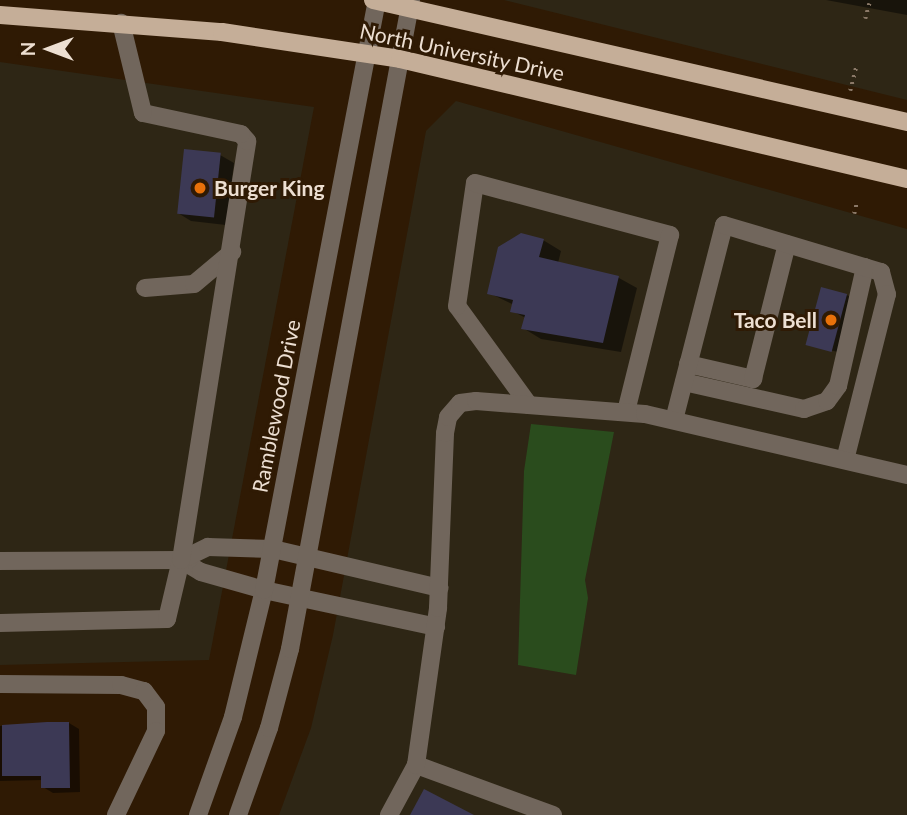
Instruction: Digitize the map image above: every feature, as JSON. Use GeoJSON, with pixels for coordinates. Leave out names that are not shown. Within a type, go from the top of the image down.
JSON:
{"type":"FeatureCollection","features":[{"type":"Feature","properties":{"kind":"main road","name":"North University Drive"},"geometry":{"type":"LineString","coordinates":[[376,0],[410,4],[907,122]]}},
{"type":"Feature","properties":{"kind":"main road","name":"North University Drive"},"geometry":{"type":"LineString","coordinates":[[0,15],[121,23],[364,53],[907,179]]}},
{"type":"Feature","properties":{"kind":"street","name":"Ramblewood Drive"},"geometry":{"type":"LineString","coordinates":[[198,815],[233,717],[273,550],[376,0]]}},
{"type":"Feature","properties":{"kind":"street"},"geometry":{"type":"LineString","coordinates":[[238,815],[269,728],[301,598],[410,4]]}},
{"type":"Feature","properties":{"kind":"street"},"geometry":{"type":"LineString","coordinates":[[0,622],[167,620],[181,560],[232,252],[247,141],[242,134],[143,113],[121,23]]}},
{"type":"Feature","properties":{"kind":"street"},"geometry":{"type":"LineString","coordinates":[[529,405],[457,306],[475,183],[670,235],[626,412]]}},
{"type":"Feature","properties":{"kind":"street"},"geometry":{"type":"LineString","coordinates":[[674,420],[724,225],[881,272],[887,294],[845,460]]}},
{"type":"Feature","properties":{"kind":"street"},"geometry":{"type":"LineString","coordinates":[[686,373],[753,379],[787,244]]}},
{"type":"Feature","properties":{"kind":"street"},"geometry":{"type":"LineString","coordinates":[[145,288],[194,284],[232,252]]}},
{"type":"Feature","properties":{"kind":"street"},"geometry":{"type":"LineString","coordinates":[[686,373],[804,409],[827,401],[838,386],[865,267]]}},
{"type":"Feature","properties":{"kind":"street"},"geometry":{"type":"LineString","coordinates":[[388,815],[416,765],[436,627],[448,416],[460,403],[476,401],[626,412],[674,420],[907,474]]}},
{"type":"Feature","properties":{"kind":"street"},"geometry":{"type":"LineString","coordinates":[[0,561],[181,560],[208,547],[273,550],[439,588]]}},
{"type":"Feature","properties":{"kind":"street"},"geometry":{"type":"LineString","coordinates":[[181,560],[201,572],[264,590],[436,627]]}},
{"type":"Feature","properties":{"kind":"street"},"geometry":{"type":"LineString","coordinates":[[0,684],[121,685],[144,691],[156,707],[156,731],[116,815]]}},
{"type":"Feature","properties":{"kind":"street"},"geometry":{"type":"LineString","coordinates":[[416,765],[553,815]]}},
{"type":"Feature","properties":{"kind":"path"},"geometry":{"type":"LineString","coordinates":[[865,19],[869,4]]}},
{"type":"Feature","properties":{"kind":"path"},"geometry":{"type":"LineString","coordinates":[[850,91],[856,67]]}},
{"type":"Feature","properties":{"kind":"path"},"geometry":{"type":"LineString","coordinates":[[854,214],[857,201]]}},
{"type":"Feature","properties":{"kind":"shaded area"},"geometry":{"type":"Polygon","coordinates":[[[504,0],[907,0],[907,100],[504,0]]]}},
{"type":"Feature","properties":{"kind":"shaded area"},"geometry":{"type":"Polygon","coordinates":[[[0,62],[314,107],[209,660],[0,665],[0,62]]]}},
{"type":"Feature","properties":{"kind":"shaded area"},"geometry":{"type":"Polygon","coordinates":[[[456,101],[907,229],[907,815],[279,815],[311,728],[333,635],[426,131],[456,101]]]}},
{"type":"Feature","properties":{"kind":"green space"},"geometry":{"type":"Polygon","coordinates":[[[531,424],[614,432],[585,580],[588,598],[576,675],[518,665],[524,471],[531,424]]]}},
{"type":"Feature","properties":{"kind":"building"},"geometry":{"type":"Polygon","coordinates":[[[184,149],[221,153],[214,218],[177,214],[184,149]]]}},
{"type":"Feature","properties":{"kind":"building"},"geometry":{"type":"Polygon","coordinates":[[[521,233],[544,239],[539,257],[619,276],[603,343],[521,329],[525,315],[510,312],[513,300],[487,294],[498,247],[521,233]]]}},
{"type":"Feature","properties":{"kind":"building","name":"Taco Bell"},"geometry":{"type":"Polygon","coordinates":[[[821,287],[847,294],[832,352],[805,345],[821,287]]]}},
{"type":"Feature","properties":{"kind":"building"},"geometry":{"type":"Polygon","coordinates":[[[69,722],[70,788],[41,788],[41,776],[2,776],[2,725],[69,722]]]}},
{"type":"Feature","properties":{"kind":"building"},"geometry":{"type":"Polygon","coordinates":[[[424,789],[474,815],[410,815],[424,789]]]}},
{"type":"Feature","properties":{"kind":"place","name":"Burger King"},"geometry":{"type":"Point","coordinates":[200,188]}},
{"type":"Feature","properties":{"kind":"place","name":"Taco Bell"},"geometry":{"type":"Point","coordinates":[831,320]}}]}
